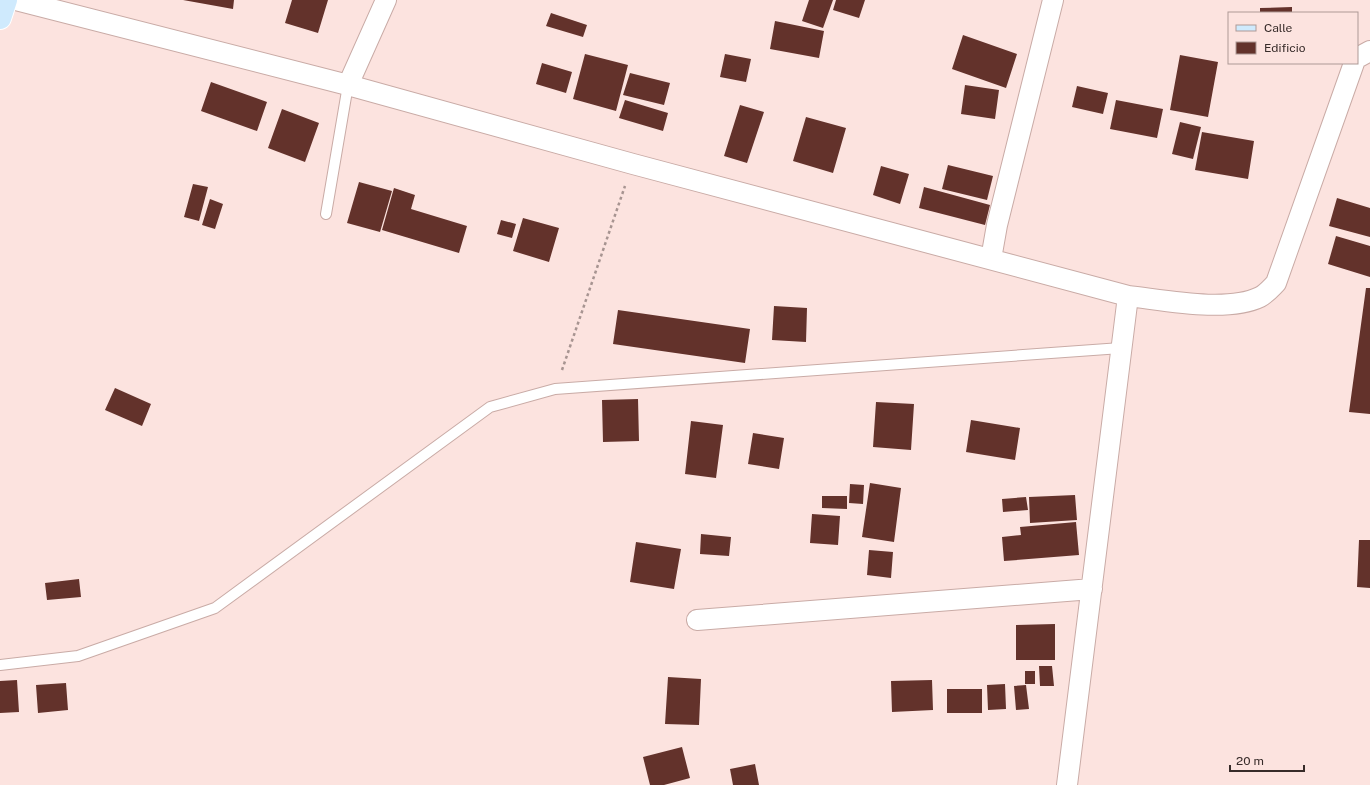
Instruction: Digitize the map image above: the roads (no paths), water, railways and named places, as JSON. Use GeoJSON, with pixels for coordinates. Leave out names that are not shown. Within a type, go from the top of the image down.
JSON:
{"type":"FeatureCollection","features":[{"type":"Feature","properties":{"kind":"main road"},"geometry":{"type":"LineString","coordinates":[[0,18],[6,0]]}},
{"type":"Feature","properties":{"kind":"street"},"geometry":{"type":"LineString","coordinates":[[16,0],[348,85],[633,164],[1128,296],[1189,303],[1238,304],[1261,297],[1276,283],[1354,64]]}},
{"type":"Feature","properties":{"kind":"street"},"geometry":{"type":"LineString","coordinates":[[348,85],[386,0]]}},
{"type":"Feature","properties":{"kind":"street"},"geometry":{"type":"LineString","coordinates":[[991,259],[997,225],[1053,0]]}},
{"type":"Feature","properties":{"kind":"street"},"geometry":{"type":"LineString","coordinates":[[1358,57],[1370,51]]}},
{"type":"Feature","properties":{"kind":"street"},"geometry":{"type":"LineString","coordinates":[[1067,785],[1128,296]]}},
{"type":"Feature","properties":{"kind":"street"},"geometry":{"type":"LineString","coordinates":[[697,620],[1092,589]]}},
{"type":"Feature","properties":{"kind":"lane"},"geometry":{"type":"LineString","coordinates":[[326,214],[348,85]]}},
{"type":"Feature","properties":{"kind":"lane"},"geometry":{"type":"LineString","coordinates":[[0,665],[78,656],[215,608],[490,407],[555,389],[1121,348]]}}]}
